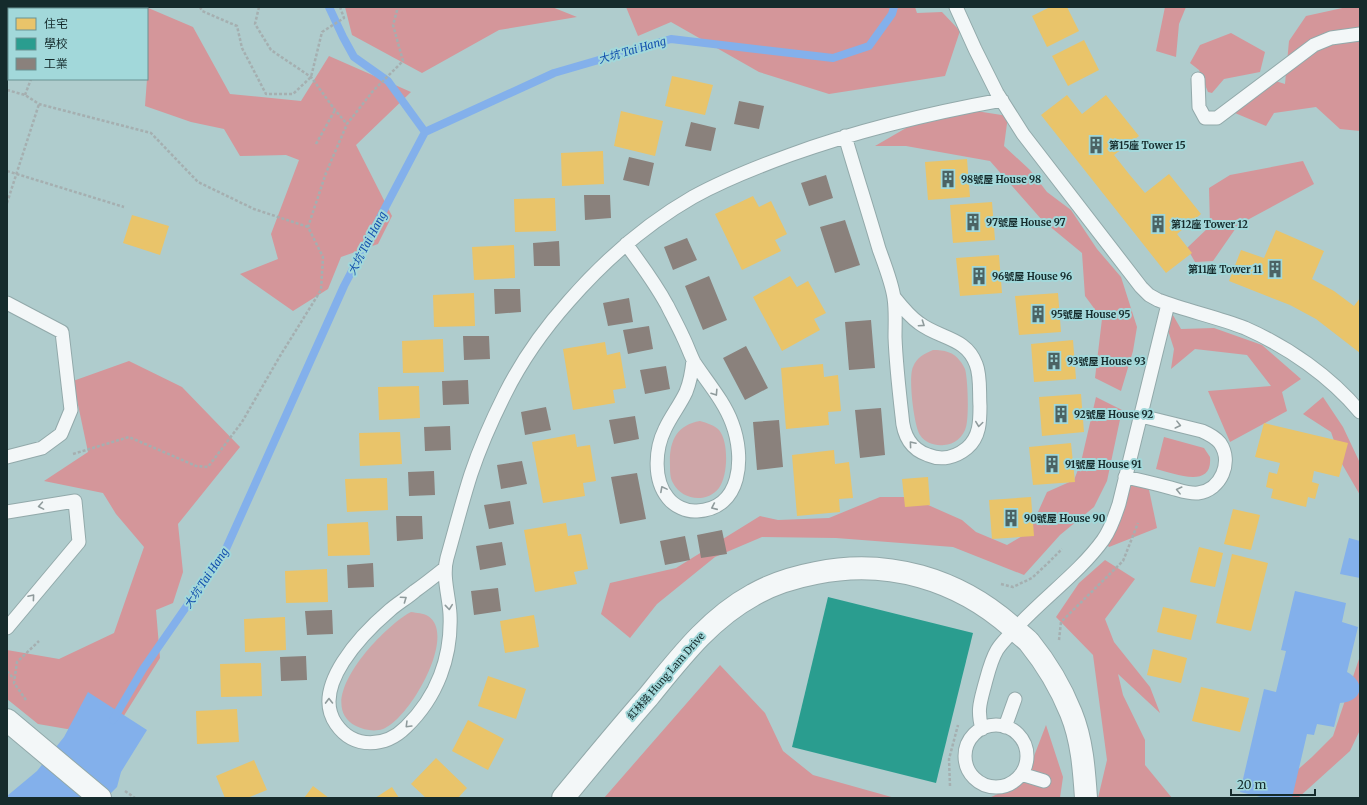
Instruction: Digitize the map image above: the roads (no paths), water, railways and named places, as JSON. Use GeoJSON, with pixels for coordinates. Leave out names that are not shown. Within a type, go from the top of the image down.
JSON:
{"type":"FeatureCollection","features":[{"type":"Feature","properties":{"kind":"street","name":"紅林路 Hung Lam Drive"},"geometry":{"type":"LineString","coordinates":[[563,798],[687,649],[718,618],[753,595],[793,578],[834,569],[877,568],[920,575],[960,590],[996,613],[1028,641],[1054,676],[1072,714],[1083,756],[1086,798]]}},
{"type":"Feature","properties":{"kind":"street"},"geometry":{"type":"LineString","coordinates":[[15,726],[100,798]]}},
{"type":"Feature","properties":{"kind":"lane"},"geometry":{"type":"LineString","coordinates":[[956,7],[975,49],[1002,100],[1023,134],[1133,279],[1149,295],[1168,304],[1245,328],[1284,347],[1319,372],[1351,401],[1360,412]]}},
{"type":"Feature","properties":{"kind":"lane"},"geometry":{"type":"LineString","coordinates":[[1198,79],[1199,108],[1205,118],[1217,118],[1314,45],[1331,38],[1360,34]]}},
{"type":"Feature","properties":{"kind":"lane"},"geometry":{"type":"LineString","coordinates":[[445,568],[393,607],[375,623],[344,661],[332,683],[329,697],[330,711],[336,724],[346,735],[358,741],[372,744],[387,741],[399,734],[415,718],[429,700],[439,680],[446,658],[450,636],[450,614],[445,568],[471,474],[487,431],[506,391],[529,352],[556,316],[586,282],[626,244],[654,223],[692,198],[732,177],[845,136],[923,115],[1002,100]]}},
{"type":"Feature","properties":{"kind":"lane"},"geometry":{"type":"LineString","coordinates":[[845,136],[894,297],[898,379],[904,432],[911,444],[921,453],[934,457],[947,458],[960,454],[970,445],[978,434],[980,420],[979,377],[977,365],[972,354],[963,345],[920,324],[906,312],[894,297]]}},
{"type":"Feature","properties":{"kind":"lane"},"geometry":{"type":"LineString","coordinates":[[626,244],[647,273],[666,304],[693,360],[726,410],[732,422],[736,436],[738,466],[736,482],[730,495],[720,505],[707,511],[693,511],[679,507],[668,498],[660,486],[658,473],[657,458],[659,444],[664,430],[687,391],[693,360]]}},
{"type":"Feature","properties":{"kind":"lane"},"geometry":{"type":"LineString","coordinates":[[7,303],[62,332],[71,410],[62,434],[42,448],[7,457]]}},
{"type":"Feature","properties":{"kind":"lane"},"geometry":{"type":"LineString","coordinates":[[982,729],[979,717],[979,705],[990,664],[1000,644],[1028,614],[1092,554],[1104,539],[1113,522],[1119,504],[1168,304]]}},
{"type":"Feature","properties":{"kind":"lane"},"geometry":{"type":"LineString","coordinates":[[1125,476],[1187,492],[1198,493],[1208,490],[1217,483],[1223,474],[1226,464],[1225,453],[1220,443],[1212,435],[1202,431],[1141,416]]}},
{"type":"Feature","properties":{"kind":"lane"},"geometry":{"type":"LineString","coordinates":[[7,512],[75,500],[79,542],[7,627]]}},
{"type":"Feature","properties":{"kind":"lane"},"geometry":{"type":"LineString","coordinates":[[1005,727],[1015,699]]}},
{"type":"Feature","properties":{"kind":"lane"},"geometry":{"type":"LineString","coordinates":[[996,725],[1005,727],[1014,731],[1021,738],[1026,747],[1027,756],[1021,774],[1014,782],[1004,786],[993,787],[982,784],[974,778],[968,769],[965,759],[966,748],[971,738],[977,731],[996,725]]}},
{"type":"Feature","properties":{"kind":"lane"},"geometry":{"type":"LineString","coordinates":[[1021,774],[1044,781]]}},
{"type":"Feature","properties":{"kind":"water"},"geometry":{"type":"Polygon","coordinates":[[[1349,538],[1360,541],[1360,578],[1340,574],[1349,538]]]}},
{"type":"Feature","properties":{"kind":"water"},"geometry":{"type":"Polygon","coordinates":[[[1295,591],[1346,603],[1342,622],[1358,627],[1347,672],[1357,681],[1359,691],[1357,696],[1353,699],[1340,703],[1334,727],[1317,724],[1314,735],[1307,734],[1292,798],[1265,798],[1240,792],[1264,689],[1276,692],[1286,651],[1281,650],[1295,591]]]}},
{"type":"Feature","properties":{"kind":"water"},"geometry":{"type":"Polygon","coordinates":[[[88,692],[147,730],[121,772],[117,787],[106,798],[7,798],[7,796],[37,771],[64,737],[88,692]]]}},
{"type":"Feature","properties":{"kind":"waterway"},"geometry":{"type":"LineString","coordinates":[[329,7],[354,57],[388,81],[425,132]]}},
{"type":"Feature","properties":{"kind":"waterway","name":"大坑 Tai Hang"},"geometry":{"type":"LineString","coordinates":[[113,720],[143,669],[225,551],[344,286],[425,132],[554,73],[671,39],[833,58],[869,46],[892,14],[894,7]]}},
{"type":"Feature","properties":{"kind":"place","name":"第15座 Tower 15"},"geometry":{"type":"Point","coordinates":[1096,145]}},
{"type":"Feature","properties":{"kind":"place","name":"98號屋 House 98"},"geometry":{"type":"Point","coordinates":[948,179]}},
{"type":"Feature","properties":{"kind":"place","name":"97號屋 House 97"},"geometry":{"type":"Point","coordinates":[973,222]}},
{"type":"Feature","properties":{"kind":"place","name":"第12座 Tower 12"},"geometry":{"type":"Point","coordinates":[1158,224]}},
{"type":"Feature","properties":{"kind":"place","name":"第11座 Tower 11"},"geometry":{"type":"Point","coordinates":[1275,269]}},
{"type":"Feature","properties":{"kind":"place","name":"96號屋 House 96"},"geometry":{"type":"Point","coordinates":[979,276]}},
{"type":"Feature","properties":{"kind":"place","name":"95號屋 House 95"},"geometry":{"type":"Point","coordinates":[1038,314]}},
{"type":"Feature","properties":{"kind":"place","name":"93號屋 House 93"},"geometry":{"type":"Point","coordinates":[1054,361]}},
{"type":"Feature","properties":{"kind":"place","name":"92號屋 House 92"},"geometry":{"type":"Point","coordinates":[1061,414]}},
{"type":"Feature","properties":{"kind":"place","name":"91號屋 House 91"},"geometry":{"type":"Point","coordinates":[1052,464]}},
{"type":"Feature","properties":{"kind":"place","name":"90號屋 House 90"},"geometry":{"type":"Point","coordinates":[1011,518]}}]}
